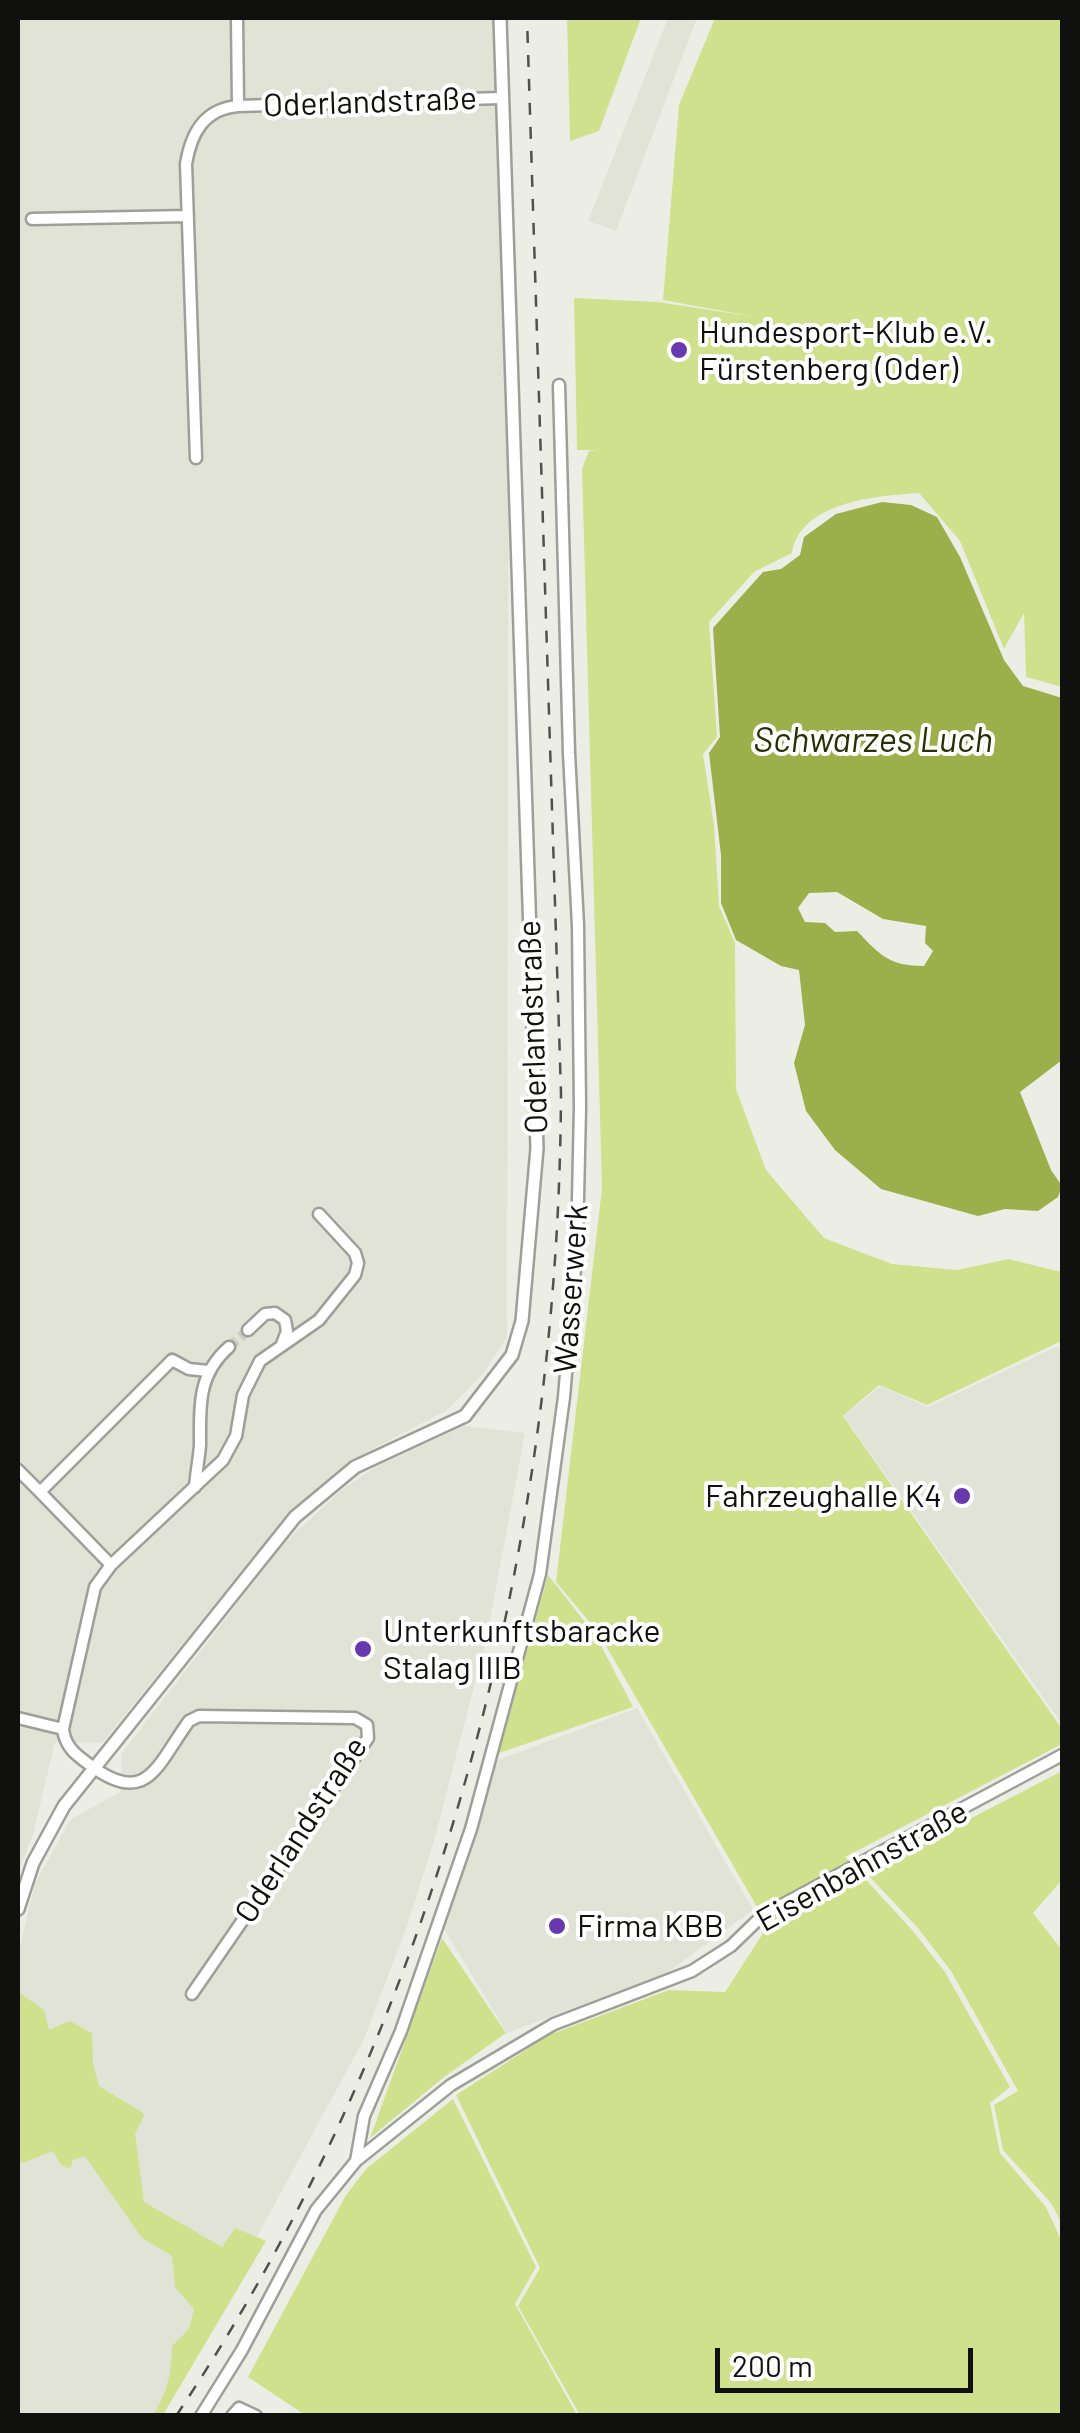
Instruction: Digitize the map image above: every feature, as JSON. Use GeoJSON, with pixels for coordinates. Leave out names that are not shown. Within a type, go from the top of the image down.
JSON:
{"type":"FeatureCollection","features":[{"type":"Feature","properties":{"kind":"street","name":"Oderlandstraße"},"geometry":{"type":"LineString","coordinates":[[237,18],[238,106]]}},
{"type":"Feature","properties":{"kind":"street","name":"Oderlandstraße"},"geometry":{"type":"LineString","coordinates":[[18,1909],[44,1839],[93,1768],[295,1517],[355,1466],[465,1416],[512,1355],[522,1321],[537,1148],[500,18]]}},
{"type":"Feature","properties":{"kind":"street","name":"Oderlandstraße"},"geometry":{"type":"LineString","coordinates":[[196,458],[186,164],[198,125],[217,111],[238,106],[501,98]]}},
{"type":"Feature","properties":{"kind":"street"},"geometry":{"type":"LineString","coordinates":[[32,219],[188,216]]}},
{"type":"Feature","properties":{"kind":"street","name":"Wasserwerk"},"geometry":{"type":"LineString","coordinates":[[356,2161],[364,2116],[407,2013],[471,1830],[486,1775],[540,1574],[564,1397],[577,1245],[580,1107],[578,926],[569,753],[560,385]]}},
{"type":"Feature","properties":{"kind":"street"},"geometry":{"type":"LineString","coordinates":[[93,1768],[64,1742],[63,1730],[95,1587],[112,1565],[223,1460],[236,1436],[244,1395],[260,1361],[319,1320],[355,1276],[358,1262],[354,1254],[319,1214]]}},
{"type":"Feature","properties":{"kind":"street"},"geometry":{"type":"LineString","coordinates":[[248,1330],[264,1314],[275,1313],[284,1320],[287,1331],[282,1344]]}},
{"type":"Feature","properties":{"kind":"street"},"geometry":{"type":"LineString","coordinates":[[195,1487],[200,1396],[208,1371],[229,1347]]}},
{"type":"Feature","properties":{"kind":"street"},"geometry":{"type":"LineString","coordinates":[[40,1492],[172,1360],[189,1369],[208,1371]]}},
{"type":"Feature","properties":{"kind":"street"},"geometry":{"type":"LineString","coordinates":[[18,1470],[112,1565]]}},
{"type":"Feature","properties":{"kind":"street","name":"Oderlandstraße"},"geometry":{"type":"LineString","coordinates":[[93,1768],[124,1785],[138,1782],[149,1776],[189,1722],[199,1716],[355,1718],[367,1725],[368,1738],[192,1994]]}},
{"type":"Feature","properties":{"kind":"street"},"geometry":{"type":"LineString","coordinates":[[18,1718],[63,1730]]}},
{"type":"Feature","properties":{"kind":"street","name":"Eisenbahnstraße"},"geometry":{"type":"LineString","coordinates":[[201,2416],[242,2350],[316,2210],[356,2161],[451,2084],[554,2024],[692,1972],[730,1946],[763,1915],[1062,1755]]}},
{"type":"Feature","properties":{"kind":"street"},"geometry":{"type":"LineString","coordinates":[[232,2416],[240,2408],[256,2416]]}},
{"type":"Feature","properties":{"kind":"shaded area"},"geometry":{"type":"Polygon","coordinates":[[[18,18],[500,18],[509,185],[507,1337],[483,1374],[447,1410],[348,1462],[287,1515],[102,1743],[55,1742],[33,1835],[18,1872],[18,18]]]}},
{"type":"Feature","properties":{"kind":"shaded area"},"geometry":{"type":"Polygon","coordinates":[[[567,18],[641,18],[599,131],[570,141],[567,18]]]}},
{"type":"Feature","properties":{"kind":"shaded area"},"geometry":{"type":"Polygon","coordinates":[[[668,18],[697,18],[616,231],[588,221],[668,18]]]}},
{"type":"Feature","properties":{"kind":"shaded area"},"geometry":{"type":"Polygon","coordinates":[[[715,18],[1062,18],[1062,687],[1026,677],[1024,613],[1004,649],[960,541],[919,493],[883,496],[843,505],[810,522],[798,536],[792,553],[754,572],[709,622],[717,737],[703,754],[714,825],[719,906],[735,943],[736,1089],[766,1170],[824,1238],[892,1264],[957,1270],[1008,1259],[1062,1272],[1062,1346],[1059,1342],[927,1405],[879,1385],[843,1416],[1062,1729],[1062,1744],[845,1857],[945,1972],[1010,2087],[990,2103],[1000,2153],[1046,2207],[1062,2242],[1062,2415],[580,2415],[518,2306],[540,2268],[456,2095],[549,2035],[669,1990],[725,1992],[771,1921],[756,1905],[598,1632],[556,1582],[602,1188],[582,469],[589,451],[599,450],[577,450],[574,298],[658,302],[755,317],[663,300],[679,105],[715,18]]]}},
{"type":"Feature","properties":{"kind":"shaded area"},"geometry":{"type":"Polygon","coordinates":[[[1058,1346],[1062,1353],[1062,1724],[844,1416],[880,1386],[928,1407],[1058,1346]]]}},
{"type":"Feature","properties":{"kind":"shaded area"},"geometry":{"type":"Polygon","coordinates":[[[464,1426],[525,1433],[486,1641],[434,1841],[364,2039],[225,2296],[154,2415],[18,2416],[18,1954],[35,1884],[70,1820],[120,1792],[122,1753],[284,1543],[343,1489],[374,1468],[464,1426]]]}},
{"type":"Feature","properties":{"kind":"shaded area"},"geometry":{"type":"Polygon","coordinates":[[[548,1575],[596,1636],[633,1707],[499,1753],[548,1575]]]}},
{"type":"Feature","properties":{"kind":"shaded area"},"geometry":{"type":"Polygon","coordinates":[[[637,1708],[753,1910],[668,1972],[507,2033],[441,1924],[498,1760],[637,1708]]]}},
{"type":"Feature","properties":{"kind":"shaded area"},"geometry":{"type":"Polygon","coordinates":[[[1062,1771],[1062,1880],[1033,1913],[1062,1950],[1062,2224],[1051,2203],[1003,2150],[994,2105],[1018,2091],[951,1971],[917,1927],[866,1873],[1062,1771]]]}},
{"type":"Feature","properties":{"kind":"shaded area"},"geometry":{"type":"Polygon","coordinates":[[[442,1938],[506,2033],[444,2077],[370,2138],[409,2030],[407,2025],[442,1938]]]}},
{"type":"Feature","properties":{"kind":"shaded area"},"geometry":{"type":"Polygon","coordinates":[[[18,1992],[44,2010],[49,2030],[70,2021],[92,2033],[99,2086],[145,2114],[135,2133],[144,2202],[222,2247],[235,2228],[266,2241],[163,2415],[153,2415],[168,2382],[172,2346],[189,2329],[194,2309],[175,2287],[172,2256],[142,2238],[85,2156],[73,2160],[70,2169],[61,2165],[53,2151],[22,2163],[18,2158],[18,1992]]]}},
{"type":"Feature","properties":{"kind":"shaded area"},"geometry":{"type":"Polygon","coordinates":[[[453,2099],[536,2267],[515,2304],[577,2415],[305,2415],[248,2377],[346,2195],[366,2169],[453,2099]]]}},
{"type":"Feature","properties":{"kind":"water","name":"Schwarzes Luch"},"geometry":{"type":"Polygon","coordinates":[[[882,502],[911,505],[937,517],[960,557],[1004,660],[1023,686],[1062,698],[1062,1060],[1020,1092],[1051,1170],[1062,1186],[1058,1197],[1038,1211],[1005,1209],[978,1216],[881,1189],[835,1150],[806,1111],[794,1063],[805,1025],[799,970],[781,966],[736,940],[721,903],[721,855],[709,753],[720,737],[713,628],[763,572],[781,569],[800,555],[804,537],[836,514],[882,502]],[[837,892],[809,893],[798,908],[805,922],[825,923],[835,932],[857,931],[886,958],[924,966],[933,951],[925,943],[926,926],[883,919],[837,892]]]}},
{"type":"Feature","properties":{"kind":"tunnel"},"geometry":{"type":"LineString","coordinates":[[229,1347],[248,1330]]}},
{"type":"Feature","properties":{"kind":"railway"},"geometry":{"type":"LineString","coordinates":[[176,2416],[267,2267],[345,2111],[411,1949],[465,1783],[507,1612],[536,1440],[555,1266],[561,1093],[527,18]]}},
{"type":"Feature","properties":{"kind":"place","name":"Hundesport-Klub e.V. Fürstenberg (Oder)"},"geometry":{"type":"Point","coordinates":[679,350]}},
{"type":"Feature","properties":{"kind":"place","name":"Fahrzeughalle K4"},"geometry":{"type":"Point","coordinates":[962,1496]}},
{"type":"Feature","properties":{"kind":"place","name":"Unterkunftsbaracke Stalag IIIB"},"geometry":{"type":"Point","coordinates":[363,1649]}},
{"type":"Feature","properties":{"kind":"place","name":"Firma KBB"},"geometry":{"type":"Point","coordinates":[557,1926]}}]}
